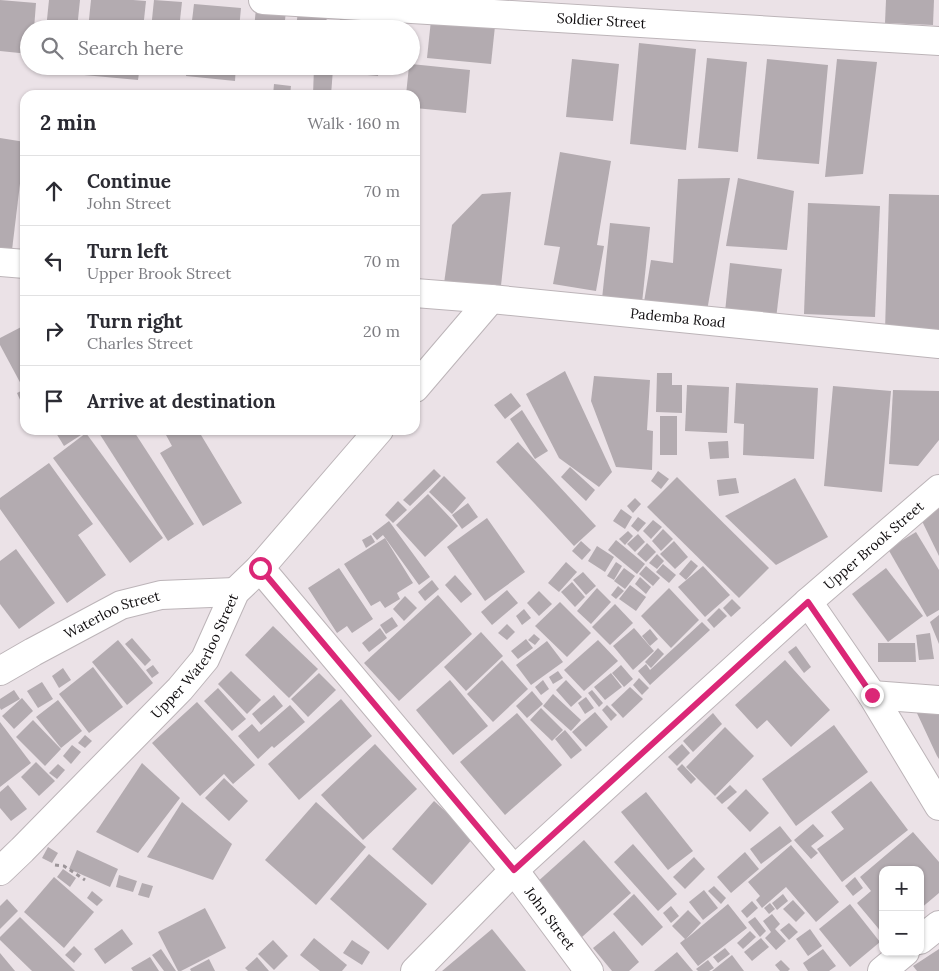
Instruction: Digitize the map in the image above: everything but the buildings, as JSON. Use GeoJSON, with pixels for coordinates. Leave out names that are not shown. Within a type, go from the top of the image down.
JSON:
{"type":"FeatureCollection","features":[{"type":"Feature","properties":{"kind":"street","name":"Soldier Street"},"geometry":{"type":"LineString","coordinates":[[263,0],[939,41]]}},
{"type":"Feature","properties":{"kind":"street"},"geometry":{"type":"LineString","coordinates":[[0,262],[20,264]]}},
{"type":"Feature","properties":{"kind":"street","name":"Pademba Road"},"geometry":{"type":"LineString","coordinates":[[420,293],[939,344]]}},
{"type":"Feature","properties":{"kind":"street"},"geometry":{"type":"LineString","coordinates":[[420,382],[491,299]]}},
{"type":"Feature","properties":{"kind":"street","name":"Upper Waterloo Street"},"geometry":{"type":"LineString","coordinates":[[0,871],[180,689],[205,659],[235,592],[260,568],[375,435]]}},
{"type":"Feature","properties":{"kind":"street","name":"Upper Brook Street"},"geometry":{"type":"LineString","coordinates":[[415,971],[514,870],[808,602],[939,489]]}},
{"type":"Feature","properties":{"kind":"street","name":"John Street"},"geometry":{"type":"LineString","coordinates":[[260,568],[514,870],[589,971]]}},
{"type":"Feature","properties":{"kind":"street","name":"Waterloo Street"},"geometry":{"type":"LineString","coordinates":[[0,671],[121,605],[161,596],[235,592]]}},
{"type":"Feature","properties":{"kind":"street"},"geometry":{"type":"LineString","coordinates":[[808,602],[872,695],[939,806]]}},
{"type":"Feature","properties":{"kind":"street"},"geometry":{"type":"LineString","coordinates":[[872,695],[939,700]]}},
{"type":"Feature","properties":{"kind":"street"},"geometry":{"type":"LineString","coordinates":[[924,937],[939,925]]}},
{"type":"Feature","properties":{"kind":"street"},"geometry":{"type":"LineString","coordinates":[[882,971],[900,956]]}},
{"type":"Feature","properties":{"kind":"route"},"geometry":{"type":"LineString","coordinates":[[260,568],[514,870],[808,602],[872,695]]}}]}
